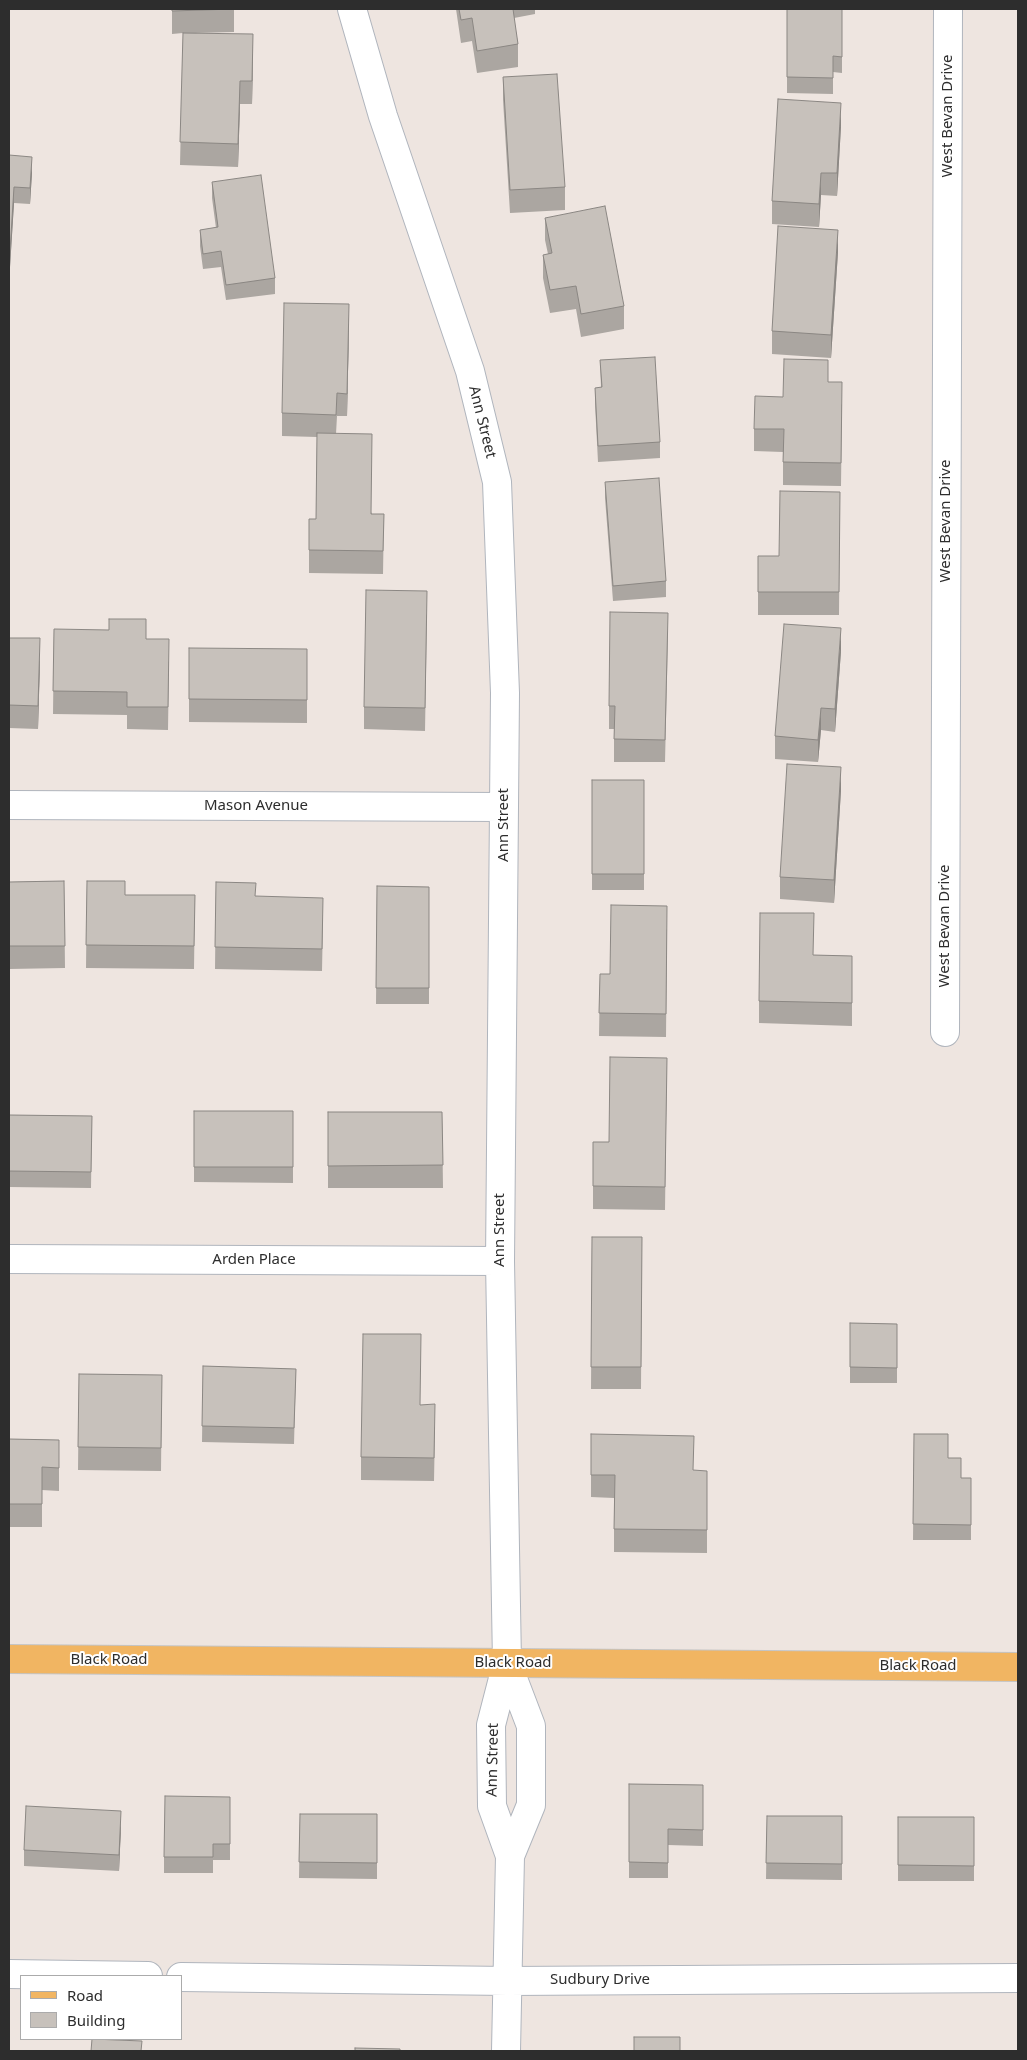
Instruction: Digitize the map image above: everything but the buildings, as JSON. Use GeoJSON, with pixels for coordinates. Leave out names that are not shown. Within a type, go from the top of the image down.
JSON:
{"type":"FeatureCollection","features":[{"type":"Feature","properties":{"kind":"main road","name":"Black Road"},"geometry":{"type":"LineString","coordinates":[[9,1659],[1018,1667]]}},
{"type":"Feature","properties":{"kind":"street","name":"Ann Street"},"geometry":{"type":"LineString","coordinates":[[352,9],[383,116],[470,371],[497,482],[505,693],[500,1261],[507,1663],[491,1725],[492,1806],[510,1856],[506,2051]]}},
{"type":"Feature","properties":{"kind":"street","name":"West Bevan Drive"},"geometry":{"type":"LineString","coordinates":[[945,1032],[948,9]]}},
{"type":"Feature","properties":{"kind":"street","name":"Mason Avenue"},"geometry":{"type":"LineString","coordinates":[[9,805],[504,807]]}},
{"type":"Feature","properties":{"kind":"street","name":"Arden Place"},"geometry":{"type":"LineString","coordinates":[[9,1258],[500,1261]]}},
{"type":"Feature","properties":{"kind":"street","name":"Ann Street"},"geometry":{"type":"LineString","coordinates":[[507,1663],[531,1726],[531,1805],[510,1856]]}},
{"type":"Feature","properties":{"kind":"street"},"geometry":{"type":"LineString","coordinates":[[9,1974],[78,1975]]}},
{"type":"Feature","properties":{"kind":"street","name":"Sudbury Drive"},"geometry":{"type":"LineString","coordinates":[[182,1977],[508,1981],[1018,1978]]}}]}
